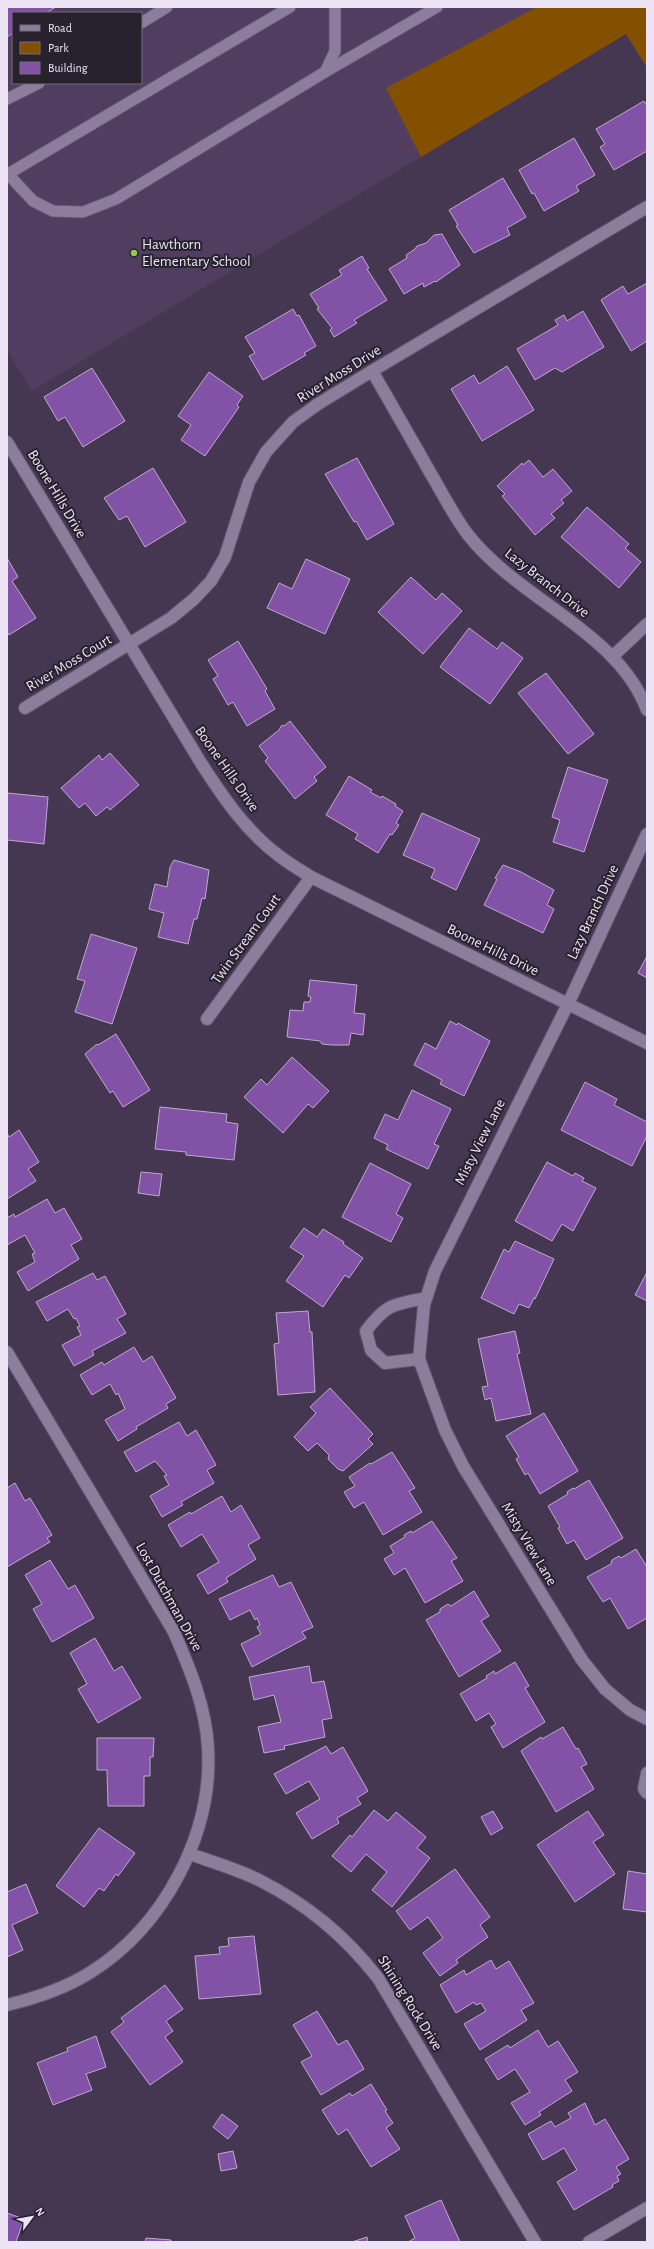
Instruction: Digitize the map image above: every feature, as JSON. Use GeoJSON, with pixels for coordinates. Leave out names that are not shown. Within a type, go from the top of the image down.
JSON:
{"type":"FeatureCollection","features":[{"type":"Feature","properties":{"kind":"street","name":"River Moss Drive"},"geometry":{"type":"LineString","coordinates":[[129,645],[171,618],[194,599],[210,581],[225,557],[250,482],[266,452],[293,422],[318,404],[372,371],[647,207]]}},
{"type":"Feature","properties":{"kind":"street","name":"Lazy Branch Drive"},"geometry":{"type":"LineString","coordinates":[[372,371],[469,535],[493,562],[522,587],[584,632],[612,657],[631,679],[647,710]]}},
{"type":"Feature","properties":{"kind":"street","name":"Boone Hills Drive"},"geometry":{"type":"LineString","coordinates":[[7,442],[222,796],[246,825],[277,855],[311,877],[647,1043]]}},
{"type":"Feature","properties":{"kind":"street"},"geometry":{"type":"LineString","coordinates":[[612,657],[647,624]]}},
{"type":"Feature","properties":{"kind":"street","name":"River Moss Court"},"geometry":{"type":"LineString","coordinates":[[25,708],[129,645]]}},
{"type":"Feature","properties":{"kind":"street","name":"Lazy Branch Drive"},"geometry":{"type":"LineString","coordinates":[[568,1004],[647,834]]}},
{"type":"Feature","properties":{"kind":"street","name":"Twin Stream Court"},"geometry":{"type":"LineString","coordinates":[[207,1019],[311,877]]}},
{"type":"Feature","properties":{"kind":"street","name":"Misty View Lane"},"geometry":{"type":"LineString","coordinates":[[568,1004],[451,1236],[435,1272],[426,1298],[420,1359],[445,1430],[463,1466],[558,1623],[582,1660],[605,1689],[630,1710],[647,1719]]}},
{"type":"Feature","properties":{"kind":"street"},"geometry":{"type":"LineString","coordinates":[[420,1359],[385,1363],[371,1350],[366,1331],[379,1314],[389,1306],[426,1298]]}},
{"type":"Feature","properties":{"kind":"street","name":"Lost Dutchman Drive"},"geometry":{"type":"LineString","coordinates":[[7,1352],[174,1632],[192,1674],[202,1711],[208,1748],[206,1786],[190,1854],[170,1890],[144,1925],[120,1949],[92,1971],[63,1986],[29,2000],[7,2006]]}},
{"type":"Feature","properties":{"kind":"street"},"geometry":{"type":"LineString","coordinates":[[647,1773],[644,1789],[647,1793]]}},
{"type":"Feature","properties":{"kind":"street","name":"Shining Rock Drive"},"geometry":{"type":"LineString","coordinates":[[190,1854],[258,1879],[304,1906],[333,1928],[359,1953],[378,1978],[535,2242]]}},
{"type":"Feature","properties":{"kind":"street"},"geometry":{"type":"LineString","coordinates":[[589,2242],[647,2208]]}},
{"type":"Feature","properties":{"kind":"lane"},"geometry":{"type":"LineString","coordinates":[[142,22],[168,7]]}},
{"type":"Feature","properties":{"kind":"lane"},"geometry":{"type":"LineString","coordinates":[[290,7],[7,173],[33,202],[53,211],[83,212],[116,199],[325,72],[437,7]]}},
{"type":"Feature","properties":{"kind":"lane"},"geometry":{"type":"LineString","coordinates":[[325,72],[335,51],[335,7]]}},
{"type":"Feature","properties":{"kind":"lane"},"geometry":{"type":"LineString","coordinates":[[7,99],[37,84]]}},
{"type":"Feature","properties":{"kind":"shaded area","name":"Hawthorn Elementary School"},"geometry":{"type":"Polygon","coordinates":[[[7,7],[647,7],[647,21],[32,391],[7,350],[7,7]]]}},
{"type":"Feature","properties":{"kind":"green space"},"geometry":{"type":"Polygon","coordinates":[[[537,7],[647,7],[647,68],[626,34],[421,157],[386,88],[537,7]]]}},
{"type":"Feature","properties":{"kind":"building"},"geometry":{"type":"Polygon","coordinates":[[[7,7],[56,7],[48,12],[12,12],[12,34],[7,37],[7,7]]]}},
{"type":"Feature","properties":{"kind":"building"},"geometry":{"type":"Polygon","coordinates":[[[644,101],[647,106],[647,151],[614,170],[600,147],[605,144],[596,129],[644,101]]]}},
{"type":"Feature","properties":{"kind":"building"},"geometry":{"type":"Polygon","coordinates":[[[574,138],[595,175],[576,186],[579,191],[544,211],[534,193],[532,194],[519,170],[574,138]]]}},
{"type":"Feature","properties":{"kind":"building"},"geometry":{"type":"Polygon","coordinates":[[[503,178],[526,217],[507,228],[510,235],[474,253],[456,226],[458,225],[449,210],[503,178]]]}},
{"type":"Feature","properties":{"kind":"building"},"geometry":{"type":"Polygon","coordinates":[[[442,234],[460,265],[436,282],[435,281],[424,287],[423,283],[404,294],[389,269],[407,258],[406,255],[417,246],[426,243],[434,235],[442,234]]]}},
{"type":"Feature","properties":{"kind":"building"},"geometry":{"type":"Polygon","coordinates":[[[362,256],[369,268],[367,269],[387,300],[354,320],[357,323],[334,337],[330,330],[332,328],[317,309],[319,308],[310,294],[342,275],[339,270],[362,256]]]}},
{"type":"Feature","properties":{"kind":"building"},"geometry":{"type":"Polygon","coordinates":[[[647,283],[647,341],[631,351],[601,300],[623,286],[628,294],[647,283]]]}},
{"type":"Feature","properties":{"kind":"building"},"geometry":{"type":"Polygon","coordinates":[[[293,309],[297,316],[299,315],[316,346],[304,353],[306,355],[263,380],[249,356],[255,353],[245,337],[293,309]]]}},
{"type":"Feature","properties":{"kind":"building"},"geometry":{"type":"Polygon","coordinates":[[[583,311],[604,347],[562,372],[555,368],[535,380],[517,349],[558,325],[555,320],[564,315],[567,321],[583,311]]]}},
{"type":"Feature","properties":{"kind":"building"},"geometry":{"type":"Polygon","coordinates":[[[507,366],[534,410],[482,441],[451,389],[474,375],[479,384],[507,366]]]}},
{"type":"Feature","properties":{"kind":"building"},"geometry":{"type":"Polygon","coordinates":[[[92,368],[125,421],[83,447],[65,417],[58,421],[44,397],[92,368]]]}},
{"type":"Feature","properties":{"kind":"building"},"geometry":{"type":"Polygon","coordinates":[[[209,372],[243,396],[237,405],[239,407],[205,456],[181,440],[191,425],[178,416],[209,372]]]}},
{"type":"Feature","properties":{"kind":"building"},"geometry":{"type":"Polygon","coordinates":[[[357,458],[394,524],[367,540],[356,521],[354,522],[325,474],[357,458]]]}},
{"type":"Feature","properties":{"kind":"building"},"geometry":{"type":"Polygon","coordinates":[[[529,460],[543,477],[553,469],[572,491],[561,500],[564,503],[551,514],[555,518],[535,535],[502,496],[505,494],[497,486],[522,463],[523,465],[529,460]]]}},
{"type":"Feature","properties":{"kind":"building"},"geometry":{"type":"Polygon","coordinates":[[[153,468],[186,522],[145,547],[127,516],[119,520],[104,498],[153,468]]]}},
{"type":"Feature","properties":{"kind":"building"},"geometry":{"type":"Polygon","coordinates":[[[587,507],[629,544],[625,548],[641,562],[619,588],[561,537],[587,507]]]}},
{"type":"Feature","properties":{"kind":"building"},"geometry":{"type":"Polygon","coordinates":[[[7,558],[18,577],[12,581],[36,618],[9,635],[7,631],[7,558]]]}},
{"type":"Feature","properties":{"kind":"building"},"geometry":{"type":"Polygon","coordinates":[[[306,559],[350,579],[325,634],[267,608],[279,583],[292,589],[306,559]]]}},
{"type":"Feature","properties":{"kind":"building"},"geometry":{"type":"Polygon","coordinates":[[[411,577],[436,600],[442,593],[462,611],[423,654],[378,612],[411,577]]]}},
{"type":"Feature","properties":{"kind":"building"},"geometry":{"type":"Polygon","coordinates":[[[469,628],[497,649],[502,642],[523,658],[490,704],[440,667],[469,628]]]}},
{"type":"Feature","properties":{"kind":"building"},"geometry":{"type":"Polygon","coordinates":[[[238,641],[267,689],[265,691],[275,709],[247,726],[233,702],[228,705],[213,679],[218,676],[208,660],[238,641]]]}},
{"type":"Feature","properties":{"kind":"building"},"geometry":{"type":"Polygon","coordinates":[[[546,673],[594,734],[568,754],[518,693],[546,673]]]}},
{"type":"Feature","properties":{"kind":"building"},"geometry":{"type":"Polygon","coordinates":[[[290,721],[326,767],[314,777],[317,781],[295,799],[265,761],[268,758],[259,746],[279,730],[282,725],[284,726],[290,721]]]}},
{"type":"Feature","properties":{"kind":"building"},"geometry":{"type":"Polygon","coordinates":[[[110,753],[139,785],[110,810],[107,807],[96,816],[85,803],[79,808],[61,788],[99,755],[102,760],[110,753]]]}},
{"type":"Feature","properties":{"kind":"building"},"geometry":{"type":"Polygon","coordinates":[[[568,767],[608,780],[584,852],[553,842],[560,820],[552,817],[568,767]]]}},
{"type":"Feature","properties":{"kind":"building"},"geometry":{"type":"Polygon","coordinates":[[[349,776],[372,790],[370,792],[381,798],[382,796],[396,804],[395,806],[403,811],[396,823],[399,825],[392,835],[390,834],[378,853],[355,839],[358,834],[326,815],[349,776]]]}},
{"type":"Feature","properties":{"kind":"building"},"geometry":{"type":"Polygon","coordinates":[[[7,793],[48,797],[44,844],[7,840],[7,793]]]}},
{"type":"Feature","properties":{"kind":"building"},"geometry":{"type":"Polygon","coordinates":[[[422,813],[480,839],[456,890],[431,878],[435,869],[403,855],[422,813]]]}},
{"type":"Feature","properties":{"kind":"building"},"geometry":{"type":"Polygon","coordinates":[[[174,860],[209,870],[205,899],[202,898],[197,919],[194,919],[188,944],[158,937],[164,913],[149,909],[155,884],[167,887],[170,867],[174,860]]]}},
{"type":"Feature","properties":{"kind":"building"},"geometry":{"type":"Polygon","coordinates":[[[503,865],[521,872],[554,890],[547,905],[554,909],[543,933],[484,905],[497,879],[495,878],[503,865]]]}},
{"type":"Feature","properties":{"kind":"building"},"geometry":{"type":"Polygon","coordinates":[[[91,934],[137,948],[112,1024],[75,1012],[85,981],[77,979],[91,934]]]}},
{"type":"Feature","properties":{"kind":"building"},"geometry":{"type":"Polygon","coordinates":[[[647,956],[647,978],[638,973],[647,956]]]}},
{"type":"Feature","properties":{"kind":"building"},"geometry":{"type":"Polygon","coordinates":[[[310,980],[357,985],[354,1013],[365,1014],[363,1035],[351,1033],[349,1045],[322,1044],[320,1041],[287,1037],[290,1010],[303,1011],[304,1002],[310,1002],[311,997],[308,996],[310,980]]]}},
{"type":"Feature","properties":{"kind":"building"},"geometry":{"type":"Polygon","coordinates":[[[450,1021],[457,1025],[458,1023],[490,1041],[464,1096],[440,1084],[442,1080],[414,1065],[425,1043],[436,1049],[450,1021]]]}},
{"type":"Feature","properties":{"kind":"building"},"geometry":{"type":"Polygon","coordinates":[[[116,1034],[150,1090],[123,1107],[113,1091],[110,1093],[85,1054],[97,1044],[98,1045],[116,1034]]]}},
{"type":"Feature","properties":{"kind":"building"},"geometry":{"type":"Polygon","coordinates":[[[292,1057],[329,1091],[313,1108],[308,1104],[283,1133],[244,1097],[261,1079],[267,1085],[292,1057]]]}},
{"type":"Feature","properties":{"kind":"building"},"geometry":{"type":"Polygon","coordinates":[[[585,1082],[617,1099],[614,1105],[647,1122],[647,1136],[632,1166],[561,1130],[585,1082]]]}},
{"type":"Feature","properties":{"kind":"building"},"geometry":{"type":"Polygon","coordinates":[[[412,1090],[451,1109],[434,1144],[439,1146],[428,1169],[386,1149],[388,1145],[374,1138],[385,1114],[398,1120],[412,1090]]]}},
{"type":"Feature","properties":{"kind":"building"},"geometry":{"type":"Polygon","coordinates":[[[160,1107],[227,1114],[226,1122],[238,1124],[234,1160],[186,1155],[186,1152],[155,1149],[160,1107]]]}},
{"type":"Feature","properties":{"kind":"building"},"geometry":{"type":"Polygon","coordinates":[[[19,1130],[39,1162],[28,1169],[36,1181],[7,1199],[7,1133],[9,1137],[19,1130]]]}},
{"type":"Feature","properties":{"kind":"building"},"geometry":{"type":"Polygon","coordinates":[[[547,1162],[573,1176],[575,1173],[584,1178],[582,1181],[596,1188],[573,1231],[562,1224],[552,1241],[515,1221],[547,1162]]]}},
{"type":"Feature","properties":{"kind":"building"},"geometry":{"type":"Polygon","coordinates":[[[370,1163],[411,1184],[396,1214],[403,1218],[391,1242],[342,1217],[370,1163]]]}},
{"type":"Feature","properties":{"kind":"building"},"geometry":{"type":"Polygon","coordinates":[[[141,1172],[162,1174],[159,1196],[138,1193],[141,1172]]]}},
{"type":"Feature","properties":{"kind":"building"},"geometry":{"type":"Polygon","coordinates":[[[47,1199],[55,1213],[64,1208],[82,1239],[71,1245],[79,1259],[28,1291],[17,1272],[35,1262],[32,1254],[35,1253],[25,1235],[7,1245],[7,1218],[14,1214],[15,1217],[47,1199]]]}},
{"type":"Feature","properties":{"kind":"building"},"geometry":{"type":"Polygon","coordinates":[[[304,1228],[317,1237],[323,1229],[344,1242],[343,1244],[363,1258],[349,1278],[345,1275],[323,1307],[286,1281],[304,1256],[290,1247],[304,1228]]]}},
{"type":"Feature","properties":{"kind":"building"},"geometry":{"type":"Polygon","coordinates":[[[515,1241],[554,1259],[535,1299],[534,1298],[529,1308],[519,1304],[514,1314],[481,1298],[504,1249],[509,1252],[515,1241]]]}},
{"type":"Feature","properties":{"kind":"building"},"geometry":{"type":"Polygon","coordinates":[[[647,1272],[647,1301],[635,1295],[647,1272]]]}},
{"type":"Feature","properties":{"kind":"building"},"geometry":{"type":"Polygon","coordinates":[[[93,1273],[97,1280],[105,1276],[126,1314],[117,1319],[126,1333],[92,1351],[94,1355],[74,1366],[62,1345],[81,1335],[77,1327],[80,1326],[76,1318],[74,1319],[68,1309],[47,1321],[36,1302],[93,1273]]]}},
{"type":"Feature","properties":{"kind":"building"},"geometry":{"type":"Polygon","coordinates":[[[308,1311],[310,1332],[312,1332],[315,1392],[278,1395],[274,1344],[279,1343],[276,1313],[308,1311]]]}},
{"type":"Feature","properties":{"kind":"building"},"geometry":{"type":"Polygon","coordinates":[[[515,1331],[520,1353],[517,1354],[531,1414],[496,1421],[491,1398],[485,1400],[482,1387],[488,1386],[478,1339],[515,1331]]]}},
{"type":"Feature","properties":{"kind":"building"},"geometry":{"type":"Polygon","coordinates":[[[134,1347],[143,1362],[152,1356],[176,1398],[166,1404],[168,1408],[136,1427],[137,1429],[118,1441],[105,1420],[125,1409],[118,1393],[116,1395],[110,1384],[92,1395],[80,1375],[102,1362],[104,1365],[134,1347]]]}},
{"type":"Feature","properties":{"kind":"building"},"geometry":{"type":"Polygon","coordinates":[[[330,1388],[373,1434],[368,1439],[373,1444],[343,1471],[338,1469],[328,1459],[329,1455],[317,1443],[308,1451],[294,1437],[316,1413],[310,1407],[330,1388]]]}},
{"type":"Feature","properties":{"kind":"building"},"geometry":{"type":"Polygon","coordinates":[[[544,1413],[578,1471],[540,1494],[528,1473],[525,1475],[516,1459],[519,1457],[506,1436],[544,1413]]]}},
{"type":"Feature","properties":{"kind":"building"},"geometry":{"type":"Polygon","coordinates":[[[179,1422],[187,1436],[196,1430],[216,1465],[207,1470],[214,1483],[181,1502],[183,1505],[162,1517],[150,1496],[169,1485],[164,1476],[167,1475],[155,1461],[136,1472],[124,1452],[179,1422]]]}},
{"type":"Feature","properties":{"kind":"building"},"geometry":{"type":"Polygon","coordinates":[[[392,1452],[415,1488],[409,1491],[422,1512],[383,1535],[364,1502],[354,1508],[344,1492],[355,1486],[349,1477],[370,1463],[371,1464],[392,1452]]]}},
{"type":"Feature","properties":{"kind":"building"},"geometry":{"type":"Polygon","coordinates":[[[589,1480],[623,1538],[586,1560],[574,1540],[567,1544],[558,1528],[560,1527],[548,1506],[568,1494],[567,1492],[573,1488],[574,1489],[589,1480]]]}},
{"type":"Feature","properties":{"kind":"building"},"geometry":{"type":"Polygon","coordinates":[[[15,1483],[25,1501],[30,1498],[52,1535],[47,1538],[50,1542],[7,1567],[7,1488],[15,1483]]]}},
{"type":"Feature","properties":{"kind":"building"},"geometry":{"type":"Polygon","coordinates":[[[222,1496],[231,1512],[241,1505],[260,1538],[248,1545],[256,1559],[226,1578],[228,1582],[208,1594],[197,1575],[219,1562],[202,1534],[181,1547],[168,1525],[222,1496]]]}},
{"type":"Feature","properties":{"kind":"building"},"geometry":{"type":"Polygon","coordinates":[[[432,1521],[457,1558],[451,1561],[463,1581],[425,1603],[405,1568],[394,1575],[384,1559],[394,1553],[390,1546],[405,1537],[404,1535],[411,1531],[412,1533],[432,1521]]]}},
{"type":"Feature","properties":{"kind":"building"},"geometry":{"type":"Polygon","coordinates":[[[636,1549],[647,1567],[647,1618],[628,1629],[610,1598],[603,1602],[587,1577],[611,1564],[612,1560],[619,1556],[621,1558],[636,1549]]]}},
{"type":"Feature","properties":{"kind":"building"},"geometry":{"type":"Polygon","coordinates":[[[50,1560],[68,1589],[75,1585],[94,1618],[52,1642],[33,1609],[42,1604],[25,1575],[50,1560]]]}},
{"type":"Feature","properties":{"kind":"building"},"geometry":{"type":"Polygon","coordinates":[[[273,1575],[279,1587],[291,1582],[313,1627],[302,1632],[306,1638],[252,1667],[241,1644],[261,1634],[257,1627],[260,1625],[257,1618],[255,1620],[250,1610],[230,1620],[219,1599],[273,1575]]]}},
{"type":"Feature","properties":{"kind":"building"},"geometry":{"type":"Polygon","coordinates":[[[474,1591],[489,1616],[481,1621],[501,1651],[459,1677],[426,1620],[440,1612],[440,1609],[448,1604],[451,1606],[474,1591]]]}},
{"type":"Feature","properties":{"kind":"building"},"geometry":{"type":"Polygon","coordinates":[[[95,1638],[114,1671],[122,1666],[141,1698],[98,1723],[78,1689],[87,1684],[70,1653],[95,1638]]]}},
{"type":"Feature","properties":{"kind":"building"},"geometry":{"type":"Polygon","coordinates":[[[515,1662],[529,1686],[525,1688],[545,1722],[503,1748],[491,1727],[496,1724],[489,1713],[476,1721],[460,1694],[487,1678],[486,1676],[494,1671],[495,1674],[515,1662]]]}},
{"type":"Feature","properties":{"kind":"building"},"geometry":{"type":"Polygon","coordinates":[[[309,1666],[312,1683],[324,1681],[332,1718],[322,1720],[325,1737],[284,1746],[285,1749],[264,1753],[258,1727],[281,1722],[274,1695],[254,1700],[249,1677],[309,1666]]]}},
{"type":"Feature","properties":{"kind":"building"},"geometry":{"type":"Polygon","coordinates":[[[563,1727],[587,1764],[581,1767],[594,1789],[556,1812],[521,1751],[541,1737],[542,1739],[563,1727]]]}},
{"type":"Feature","properties":{"kind":"building"},"geometry":{"type":"Polygon","coordinates":[[[97,1738],[154,1738],[153,1757],[150,1757],[150,1776],[144,1776],[144,1806],[108,1806],[107,1770],[97,1770],[97,1738]]]}},
{"type":"Feature","properties":{"kind":"building"},"geometry":{"type":"Polygon","coordinates":[[[326,1746],[331,1754],[343,1747],[368,1791],[357,1798],[361,1804],[337,1818],[339,1823],[312,1839],[296,1813],[320,1799],[309,1781],[286,1794],[274,1774],[326,1746]]]}},
{"type":"Feature","properties":{"kind":"building"},"geometry":{"type":"Polygon","coordinates":[[[374,1810],[388,1821],[396,1812],[426,1837],[417,1848],[430,1858],[392,1907],[372,1890],[387,1872],[366,1854],[351,1872],[332,1856],[350,1835],[352,1837],[374,1810]]]}},
{"type":"Feature","properties":{"kind":"building"},"geometry":{"type":"Polygon","coordinates":[[[493,1811],[503,1828],[491,1835],[481,1817],[493,1811]]]}},
{"type":"Feature","properties":{"kind":"building"},"geometry":{"type":"Polygon","coordinates":[[[588,1811],[604,1835],[593,1842],[615,1874],[575,1902],[537,1845],[588,1811]]]}},
{"type":"Feature","properties":{"kind":"building"},"geometry":{"type":"Polygon","coordinates":[[[99,1828],[135,1853],[118,1876],[116,1874],[104,1891],[99,1888],[84,1907],[56,1886],[99,1828]]]}},
{"type":"Feature","properties":{"kind":"building"},"geometry":{"type":"Polygon","coordinates":[[[455,1869],[490,1917],[480,1925],[488,1937],[456,1960],[458,1963],[440,1976],[423,1953],[443,1938],[428,1917],[410,1930],[396,1911],[455,1869]]]}},
{"type":"Feature","properties":{"kind":"building"},"geometry":{"type":"Polygon","coordinates":[[[628,1871],[647,1874],[647,1912],[623,1909],[628,1871]]]}},
{"type":"Feature","properties":{"kind":"building"},"geometry":{"type":"Polygon","coordinates":[[[26,1884],[38,1913],[12,1925],[23,1950],[7,1957],[7,1892],[26,1884]]]}},
{"type":"Feature","properties":{"kind":"building"},"geometry":{"type":"Polygon","coordinates":[[[254,1936],[261,1994],[199,1999],[195,1956],[220,1954],[219,1947],[229,1946],[228,1938],[254,1936]]]}},
{"type":"Feature","properties":{"kind":"building"},"geometry":{"type":"Polygon","coordinates":[[[491,1960],[496,1969],[509,1961],[534,2003],[521,2010],[527,2020],[480,2050],[464,2024],[486,2011],[481,2003],[476,2005],[474,2002],[456,2013],[440,1985],[464,1970],[466,1975],[491,1960]]]}},
{"type":"Feature","properties":{"kind":"building"},"geometry":{"type":"Polygon","coordinates":[[[165,1985],[183,2009],[166,2021],[173,2031],[165,2037],[183,2062],[150,2085],[111,2032],[124,2022],[121,2018],[165,1985]]]}},
{"type":"Feature","properties":{"kind":"building"},"geometry":{"type":"Polygon","coordinates":[[[317,2011],[338,2045],[347,2040],[364,2069],[321,2095],[301,2062],[312,2056],[293,2025],[317,2011]]]}},
{"type":"Feature","properties":{"kind":"building"},"geometry":{"type":"Polygon","coordinates":[[[538,2030],[548,2047],[558,2041],[578,2072],[565,2080],[572,2091],[539,2112],[541,2115],[525,2125],[511,2103],[530,2092],[515,2069],[498,2080],[485,2059],[508,2045],[510,2048],[538,2030]]]}},
{"type":"Feature","properties":{"kind":"building"},"geometry":{"type":"Polygon","coordinates":[[[96,2036],[106,2067],[86,2074],[92,2090],[53,2105],[37,2063],[68,2051],[67,2048],[96,2036]]]}},
{"type":"Feature","properties":{"kind":"building"},"geometry":{"type":"Polygon","coordinates":[[[371,2084],[393,2123],[386,2128],[400,2149],[371,2167],[347,2129],[338,2135],[322,2110],[350,2093],[352,2096],[371,2084]]]}},
{"type":"Feature","properties":{"kind":"building"},"geometry":{"type":"Polygon","coordinates":[[[585,2103],[595,2125],[605,2119],[629,2159],[616,2167],[621,2174],[617,2176],[619,2181],[612,2185],[613,2187],[574,2210],[557,2182],[577,2170],[564,2148],[543,2160],[528,2134],[551,2121],[555,2127],[571,2118],[568,2113],[585,2103]]]}},
{"type":"Feature","properties":{"kind":"building"},"geometry":{"type":"Polygon","coordinates":[[[222,2114],[238,2126],[228,2139],[213,2127],[222,2114]]]}},
{"type":"Feature","properties":{"kind":"building"},"geometry":{"type":"Polygon","coordinates":[[[233,2151],[237,2168],[221,2171],[218,2154],[233,2151]]]}},
{"type":"Feature","properties":{"kind":"building"},"geometry":{"type":"Polygon","coordinates":[[[441,2200],[460,2242],[408,2242],[415,2238],[405,2216],[441,2200]]]}},
{"type":"Feature","properties":{"kind":"building"},"geometry":{"type":"Polygon","coordinates":[[[7,2213],[24,2219],[16,2242],[7,2242],[7,2213]]]}},
{"type":"Feature","properties":{"kind":"building"},"geometry":{"type":"Polygon","coordinates":[[[367,2237],[368,2242],[352,2242],[367,2237]]]}},
{"type":"Feature","properties":{"kind":"building"},"geometry":{"type":"Polygon","coordinates":[[[146,2238],[171,2240],[171,2242],[145,2242],[146,2238]]]}},
{"type":"Feature","properties":{"kind":"place","name":"Hawthorn Elementary School"},"geometry":{"type":"Point","coordinates":[134,253]}}]}
